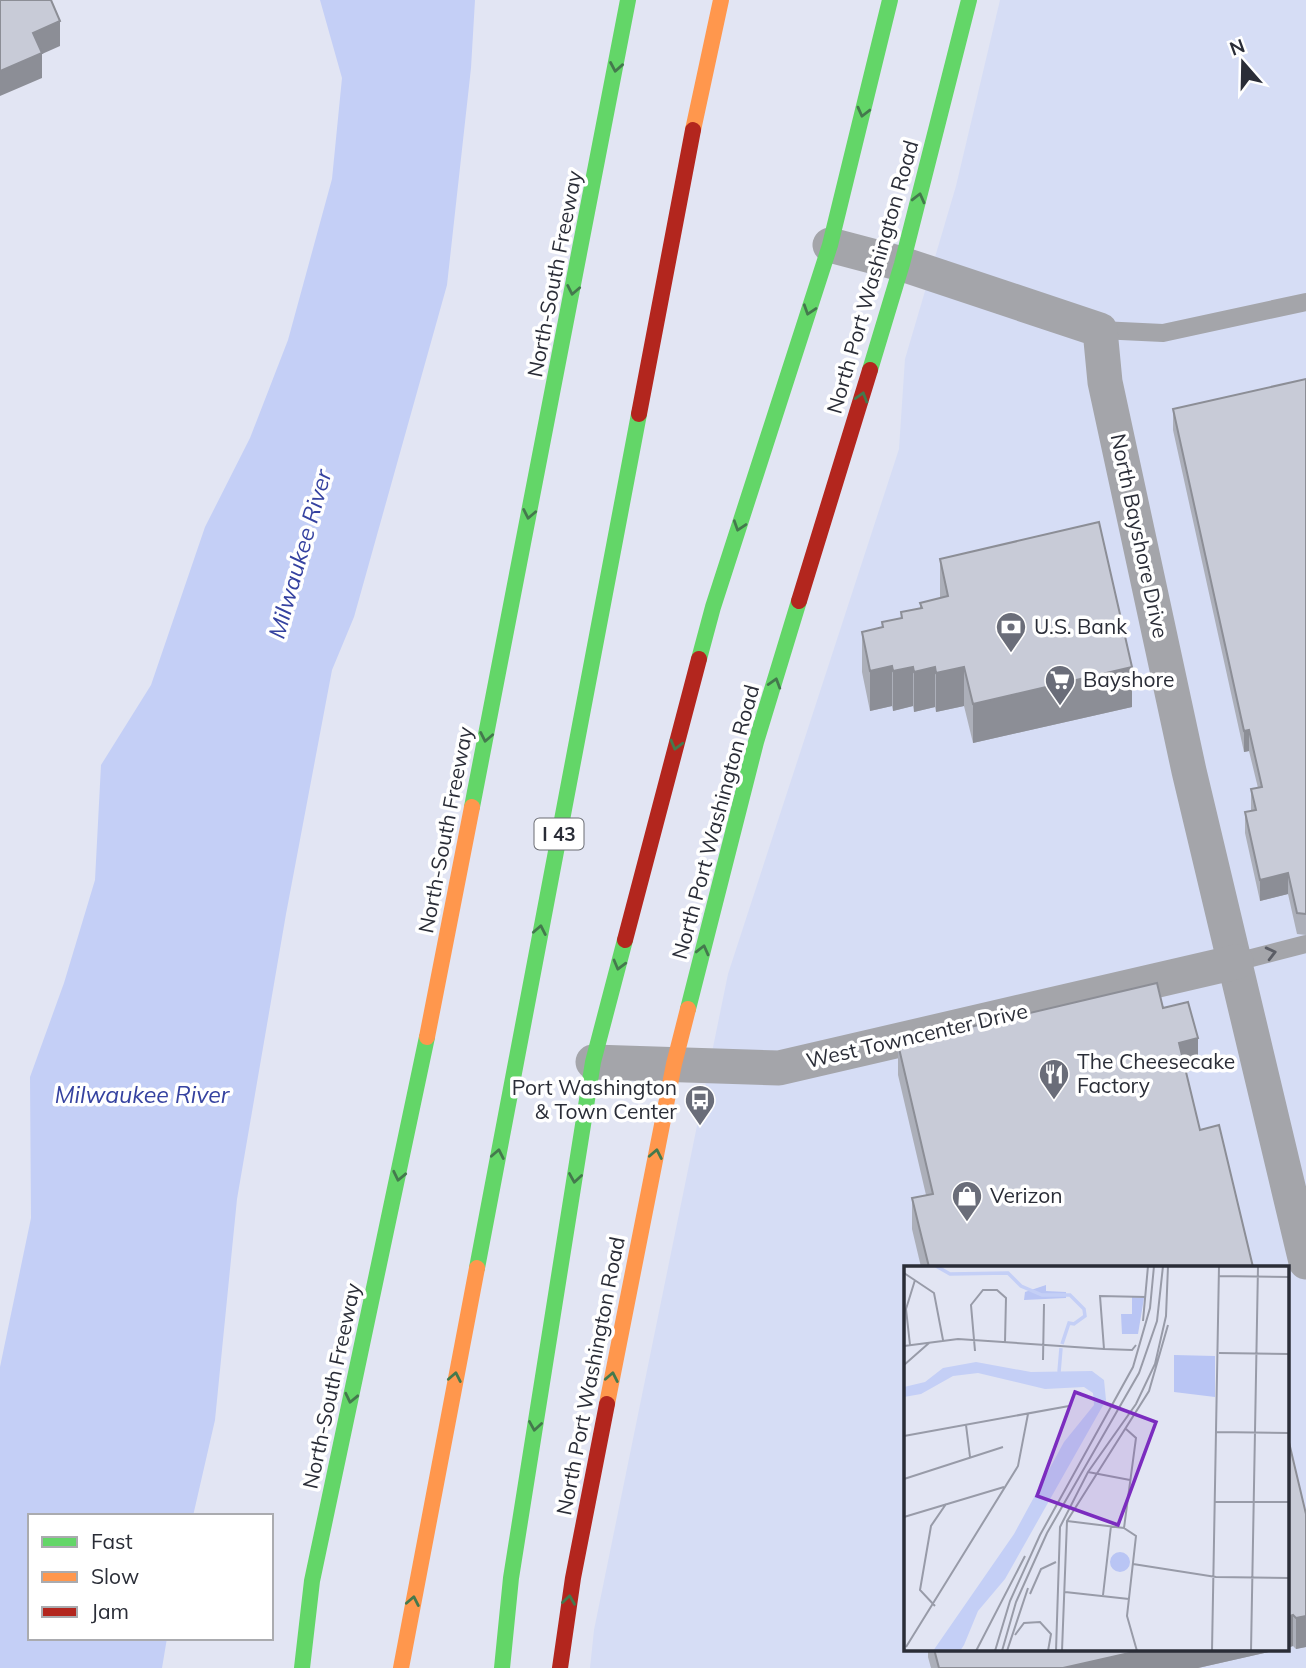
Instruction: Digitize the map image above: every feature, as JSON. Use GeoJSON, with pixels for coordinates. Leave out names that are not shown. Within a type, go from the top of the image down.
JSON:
{"type":"FeatureCollection","features":[{"type":"Feature","properties":{"kind":"main road","name":"North-South Freeway"},"geometry":{"type":"LineString","coordinates":[[302,1668],[312,1581],[413,1109],[628,0]]}},
{"type":"Feature","properties":{"kind":"main road","name":"I 43"},"geometry":{"type":"LineString","coordinates":[[401,1668],[686,165],[721,0]]}},
{"type":"Feature","properties":{"kind":"main road","name":"North Port Washington Road"},"geometry":{"type":"LineString","coordinates":[[502,1668],[511,1578],[593,1062],[713,607],[830,245],[890,0]]}},
{"type":"Feature","properties":{"kind":"main road","name":"North Port Washington Road"},"geometry":{"type":"LineString","coordinates":[[560,1668],[572,1578],[674,1063],[757,742],[902,264],[969,0]]}},
{"type":"Feature","properties":{"kind":"main road"},"geometry":{"type":"LineString","coordinates":[[296,1668],[312,1581]]}},
{"type":"Feature","properties":{"kind":"street"},"geometry":{"type":"LineString","coordinates":[[830,245],[902,264],[1100,330]]}},
{"type":"Feature","properties":{"kind":"street","name":"North Bayshore Drive"},"geometry":{"type":"LineString","coordinates":[[1100,330],[1105,382],[1189,771],[1306,1262]]}},
{"type":"Feature","properties":{"kind":"street","name":"West Towncenter Drive"},"geometry":{"type":"LineString","coordinates":[[593,1062],[779,1068],[1236,962]]}},
{"type":"Feature","properties":{"kind":"lane"},"geometry":{"type":"LineString","coordinates":[[1100,330],[1163,333],[1306,302]]}},
{"type":"Feature","properties":{"kind":"lane"},"geometry":{"type":"LineString","coordinates":[[1236,962],[1306,944]]}},
{"type":"Feature","properties":{"kind":"shaded area","name":"Bayshore"},"geometry":{"type":"Polygon","coordinates":[[[1000,0],[1306,0],[1306,1668],[590,1668],[594,1630],[728,974],[899,449],[905,359],[956,186],[1000,0]]]}},
{"type":"Feature","properties":{"kind":"water","name":"Milwaukee River"},"geometry":{"type":"Polygon","coordinates":[[[320,0],[475,0],[471,68],[447,285],[354,617],[332,670],[286,914],[237,1199],[215,1420],[193,1514],[28,1514],[28,1640],[167,1640],[162,1668],[0,1668],[0,1367],[31,1218],[30,1077],[64,983],[95,880],[101,765],[151,685],[205,527],[250,438],[288,340],[332,179],[342,78],[320,0]]]}},
{"type":"Feature","properties":{"kind":"building"},"geometry":{"type":"Polygon","coordinates":[[[0,0],[51,0],[60,21],[33,33],[42,53],[0,71],[0,0]]]}},
{"type":"Feature","properties":{"kind":"building"},"geometry":{"type":"Polygon","coordinates":[[[1306,379],[1306,914],[1297,913],[1288,873],[1260,880],[1245,812],[1256,810],[1251,789],[1262,787],[1249,730],[1244,731],[1173,409],[1306,379]]]}},
{"type":"Feature","properties":{"kind":"building","name":"U.S. Bank"},"geometry":{"type":"Polygon","coordinates":[[[1099,522],[1132,667],[973,704],[964,667],[936,673],[935,667],[914,672],[913,667],[893,671],[892,666],[870,671],[862,632],[883,627],[882,622],[902,618],[901,612],[922,608],[920,603],[948,596],[940,559],[1099,522]]]}},
{"type":"Feature","properties":{"kind":"building"},"geometry":{"type":"Polygon","coordinates":[[[1157,983],[1163,1008],[1188,1002],[1198,1038],[1179,1043],[1200,1130],[1219,1125],[1253,1266],[929,1266],[912,1198],[933,1194],[898,1044],[1157,983]]]}},
{"type":"Feature","properties":{"kind":"building"},"geometry":{"type":"Polygon","coordinates":[[[1288,1438],[1306,1514],[1306,1616],[1296,1618],[1293,1615],[1288,1617],[1288,1438]]]}},
{"type":"Feature","properties":{"kind":"building"},"geometry":{"type":"Polygon","coordinates":[[[934,1650],[1143,1650],[1063,1668],[939,1668],[934,1650]]]}},
{"type":"Feature","properties":{"kind":"traffic: fast"},"geometry":{"type":"LineString","coordinates":[[472,807],[628,0]]}},
{"type":"Feature","properties":{"kind":"traffic: fast"},"geometry":{"type":"LineString","coordinates":[[699,659],[713,607],[830,245],[890,0]]}},
{"type":"Feature","properties":{"kind":"traffic: fast"},"geometry":{"type":"LineString","coordinates":[[870,370],[902,264],[969,0]]}},
{"type":"Feature","properties":{"kind":"traffic: fast"},"geometry":{"type":"LineString","coordinates":[[477,1268],[639,414]]}},
{"type":"Feature","properties":{"kind":"traffic: fast"},"geometry":{"type":"LineString","coordinates":[[688,1009],[756,742],[799,601]]}},
{"type":"Feature","properties":{"kind":"traffic: fast"},"geometry":{"type":"LineString","coordinates":[[502,1668],[511,1578],[593,1062],[625,940]]}},
{"type":"Feature","properties":{"kind":"traffic: fast"},"geometry":{"type":"LineString","coordinates":[[302,1668],[312,1581],[427,1037]]}},
{"type":"Feature","properties":{"kind":"traffic: slow"},"geometry":{"type":"LineString","coordinates":[[693,130],[721,0]]}},
{"type":"Feature","properties":{"kind":"traffic: slow"},"geometry":{"type":"LineString","coordinates":[[427,1037],[472,807]]}},
{"type":"Feature","properties":{"kind":"traffic: slow"},"geometry":{"type":"LineString","coordinates":[[607,1404],[674,1064],[688,1009]]}},
{"type":"Feature","properties":{"kind":"traffic: slow"},"geometry":{"type":"LineString","coordinates":[[401,1668],[477,1268]]}},
{"type":"Feature","properties":{"kind":"traffic: jam"},"geometry":{"type":"LineString","coordinates":[[639,414],[693,130]]}},
{"type":"Feature","properties":{"kind":"traffic: jam"},"geometry":{"type":"LineString","coordinates":[[799,601],[870,370]]}},
{"type":"Feature","properties":{"kind":"traffic: jam"},"geometry":{"type":"LineString","coordinates":[[625,940],[699,659]]}},
{"type":"Feature","properties":{"kind":"traffic: jam"},"geometry":{"type":"LineString","coordinates":[[560,1668],[573,1578],[607,1404]]}},
{"type":"Feature","properties":{"kind":"place","name":"U.S. Bank"},"geometry":{"type":"Point","coordinates":[1011,654]}},
{"type":"Feature","properties":{"kind":"place","name":"Bayshore"},"geometry":{"type":"Point","coordinates":[1060,707]}},
{"type":"Feature","properties":{"kind":"place","name":"The Cheesecake Factory"},"geometry":{"type":"Point","coordinates":[1054,1101]}},
{"type":"Feature","properties":{"kind":"place","name":"Port Washington & Town Center"},"geometry":{"type":"Point","coordinates":[700,1127]}},
{"type":"Feature","properties":{"kind":"place","name":"Verizon"},"geometry":{"type":"Point","coordinates":[967,1223]}}]}
